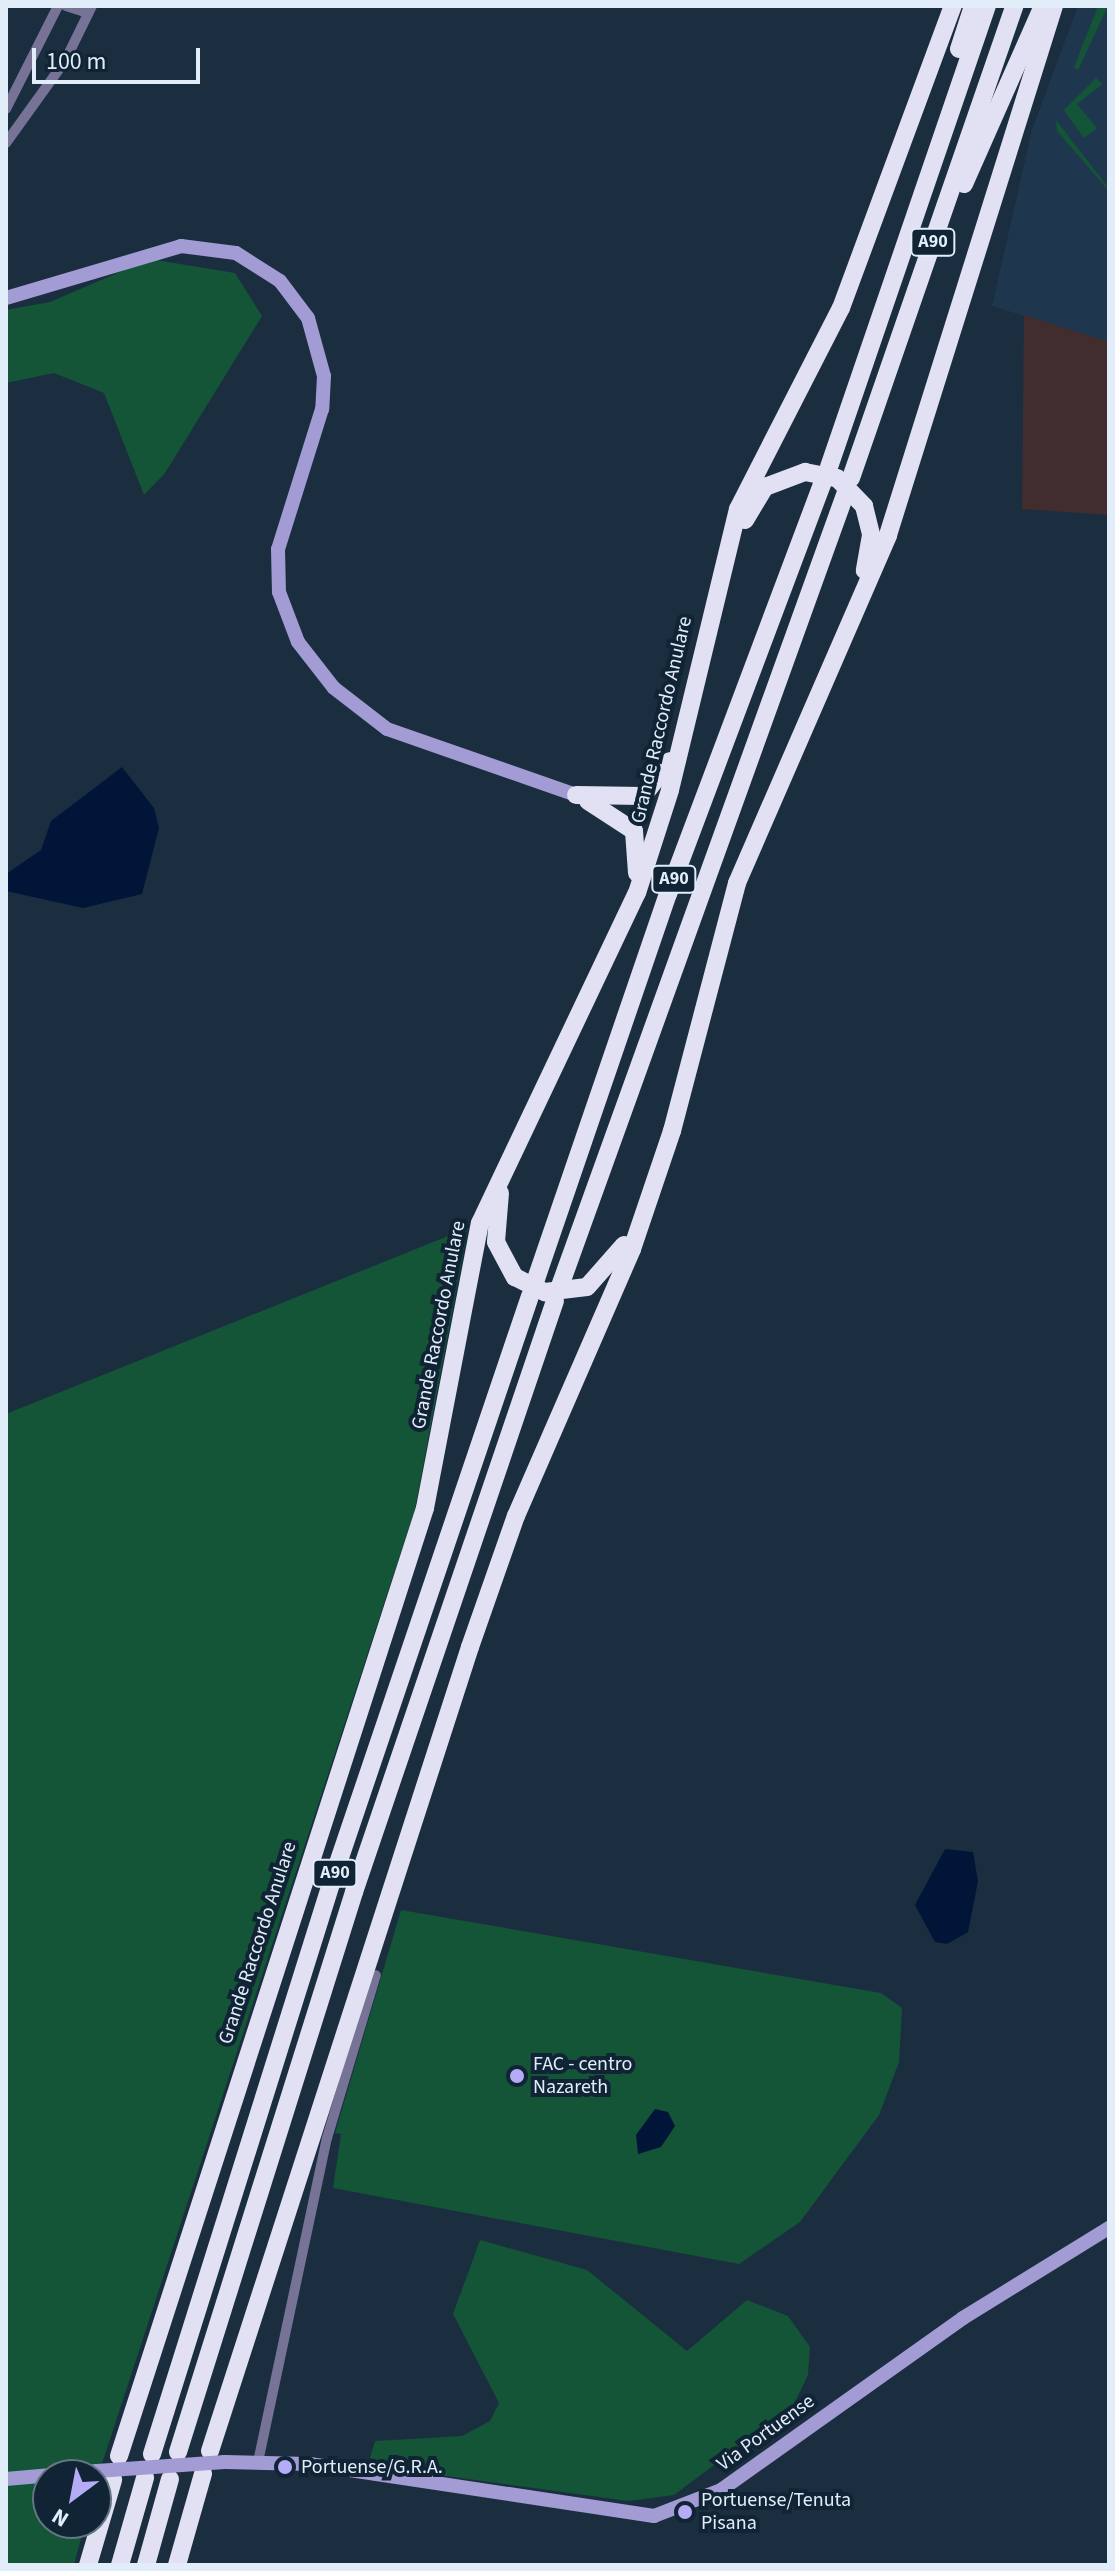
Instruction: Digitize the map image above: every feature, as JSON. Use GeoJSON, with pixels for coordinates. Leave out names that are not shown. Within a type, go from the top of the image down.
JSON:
{"type":"FeatureCollection","features":[{"type":"Feature","properties":{"kind":"highway","name":"Grande Raccordo Anulare"},"geometry":{"type":"LineString","coordinates":[[119,2456],[425,1508],[474,1246],[519,1133],[622,934],[670,790],[693,676],[738,509],[841,308],[953,6]]}},
{"type":"Feature","properties":{"kind":"highway"},"geometry":{"type":"LineString","coordinates":[[940,141],[947,87],[973,6]]}},
{"type":"Feature","properties":{"kind":"highway","name":"A90"},"geometry":{"type":"LineString","coordinates":[[152,2454],[326,1899],[532,1289],[668,894],[826,473],[987,6]]}},
{"type":"Feature","properties":{"kind":"highway","name":"A90"},"geometry":{"type":"LineString","coordinates":[[178,2452],[354,1892],[557,1293],[848,485],[1014,6]]}},
{"type":"Feature","properties":{"kind":"highway"},"geometry":{"type":"LineString","coordinates":[[920,281],[1043,6]]}},
{"type":"Feature","properties":{"kind":"highway"},"geometry":{"type":"LineString","coordinates":[[218,2457],[470,1647],[656,1177],[737,883],[855,611],[923,429],[1054,6]]}},
{"type":"Feature","properties":{"kind":"highway"},"geometry":{"type":"LineString","coordinates":[[622,934],[659,850],[748,512],[765,487],[805,472],[837,478],[864,506],[871,535],[855,611]]}},
{"type":"Feature","properties":{"kind":"highway"},"geometry":{"type":"LineString","coordinates":[[576,795],[631,799],[656,787],[693,676]]}},
{"type":"Feature","properties":{"kind":"highway"},"geometry":{"type":"LineString","coordinates":[[576,795],[625,822],[638,838],[622,934]]}},
{"type":"Feature","properties":{"kind":"highway"},"geometry":{"type":"LineString","coordinates":[[519,1133],[495,1231],[515,1277],[545,1292],[587,1287],[615,1260],[656,1177]]}},
{"type":"Feature","properties":{"kind":"highway"},"geometry":{"type":"LineString","coordinates":[[177,2565],[203,2474]]}},
{"type":"Feature","properties":{"kind":"highway"},"geometry":{"type":"LineString","coordinates":[[120,2565],[145,2478]]}},
{"type":"Feature","properties":{"kind":"highway"},"geometry":{"type":"LineString","coordinates":[[146,2565],[170,2479]]}},
{"type":"Feature","properties":{"kind":"highway"},"geometry":{"type":"LineString","coordinates":[[88,2565],[93,2539]]}},
{"type":"Feature","properties":{"kind":"main road"},"geometry":{"type":"LineString","coordinates":[[7,298],[181,246],[236,253],[280,281],[308,318],[324,376],[320,417],[278,549],[279,592],[298,642],[334,688],[387,729],[576,795]]}},
{"type":"Feature","properties":{"kind":"main road","name":"Via Portuense"},"geometry":{"type":"LineString","coordinates":[[112,2475],[218,2457],[654,2516],[721,2490],[963,2318],[1109,2228]]}},
{"type":"Feature","properties":{"kind":"main road","name":"Via Portuense"},"geometry":{"type":"LineString","coordinates":[[6,2479],[32,2478]]}},
{"type":"Feature","properties":{"kind":"street"},"geometry":{"type":"LineString","coordinates":[[6,109],[58,6]]}},
{"type":"Feature","properties":{"kind":"street"},"geometry":{"type":"LineString","coordinates":[[6,143],[65,61],[90,10],[66,6]]}},
{"type":"Feature","properties":{"kind":"street"},"geometry":{"type":"LineString","coordinates":[[258,2462],[327,2138],[376,1975]]}},
{"type":"Feature","properties":{"kind":"shaded area"},"geometry":{"type":"Polygon","coordinates":[[[1078,6],[1109,6],[1109,342],[992,306],[1032,130],[1078,6]]]}},
{"type":"Feature","properties":{"kind":"shaded area"},"geometry":{"type":"Polygon","coordinates":[[[1024,315],[1109,342],[1109,515],[1022,509],[1024,315]]]}},
{"type":"Feature","properties":{"kind":"shaded area"},"geometry":{"type":"Polygon","coordinates":[[[122,767],[154,808],[159,828],[142,894],[83,908],[6,891],[6,874],[41,850],[51,821],[122,767]]]}},
{"type":"Feature","properties":{"kind":"shaded area"},"geometry":{"type":"Polygon","coordinates":[[[945,1849],[973,1852],[978,1881],[968,1932],[947,1944],[935,1942],[915,1905],[945,1849]]]}},
{"type":"Feature","properties":{"kind":"shaded area"},"geometry":{"type":"Polygon","coordinates":[[[655,2109],[668,2112],[675,2126],[661,2147],[638,2154],[636,2135],[655,2109]]]}},
{"type":"Feature","properties":{"kind":"green space"},"geometry":{"type":"Polygon","coordinates":[[[1098,6],[1108,6],[1078,70],[1074,67],[1098,6]]]}},
{"type":"Feature","properties":{"kind":"green space"},"geometry":{"type":"Polygon","coordinates":[[[1096,78],[1102,84],[1077,104],[1097,128],[1084,138],[1064,110],[1096,78]]]}},
{"type":"Feature","properties":{"kind":"green space"},"geometry":{"type":"Polygon","coordinates":[[[1056,120],[1108,187],[1108,190],[1057,131],[1056,120]]]}},
{"type":"Feature","properties":{"kind":"green space"},"geometry":{"type":"Polygon","coordinates":[[[150,259],[235,273],[262,316],[165,473],[144,495],[104,393],[54,373],[6,383],[6,310],[50,302],[150,259]]]}},
{"type":"Feature","properties":{"kind":"green space"},"geometry":{"type":"Polygon","coordinates":[[[468,1228],[415,1509],[104,2459],[32,2459],[32,2539],[81,2539],[74,2565],[6,2565],[6,1414],[468,1228]]]}},
{"type":"Feature","properties":{"kind":"green space"},"geometry":{"type":"Polygon","coordinates":[[[401,1910],[881,1993],[902,2008],[899,2062],[879,2115],[800,2222],[739,2264],[333,2188],[341,2134],[335,2133],[401,1910]]]}},
{"type":"Feature","properties":{"kind":"green space"},"geometry":{"type":"Polygon","coordinates":[[[480,2240],[587,2270],[687,2351],[747,2300],[788,2316],[810,2347],[808,2375],[793,2406],[674,2495],[628,2501],[439,2475],[370,2458],[375,2441],[462,2436],[490,2421],[499,2403],[453,2314],[480,2240]]]}},
{"type":"Feature","properties":{"kind":"place","name":"FAC - centro Nazareth"},"geometry":{"type":"Point","coordinates":[517,2076]}},
{"type":"Feature","properties":{"kind":"place","name":"Portuense/G.R.A."},"geometry":{"type":"Point","coordinates":[285,2467]}},
{"type":"Feature","properties":{"kind":"place","name":"Portuense/Tenuta Pisana"},"geometry":{"type":"Point","coordinates":[685,2512]}}]}
